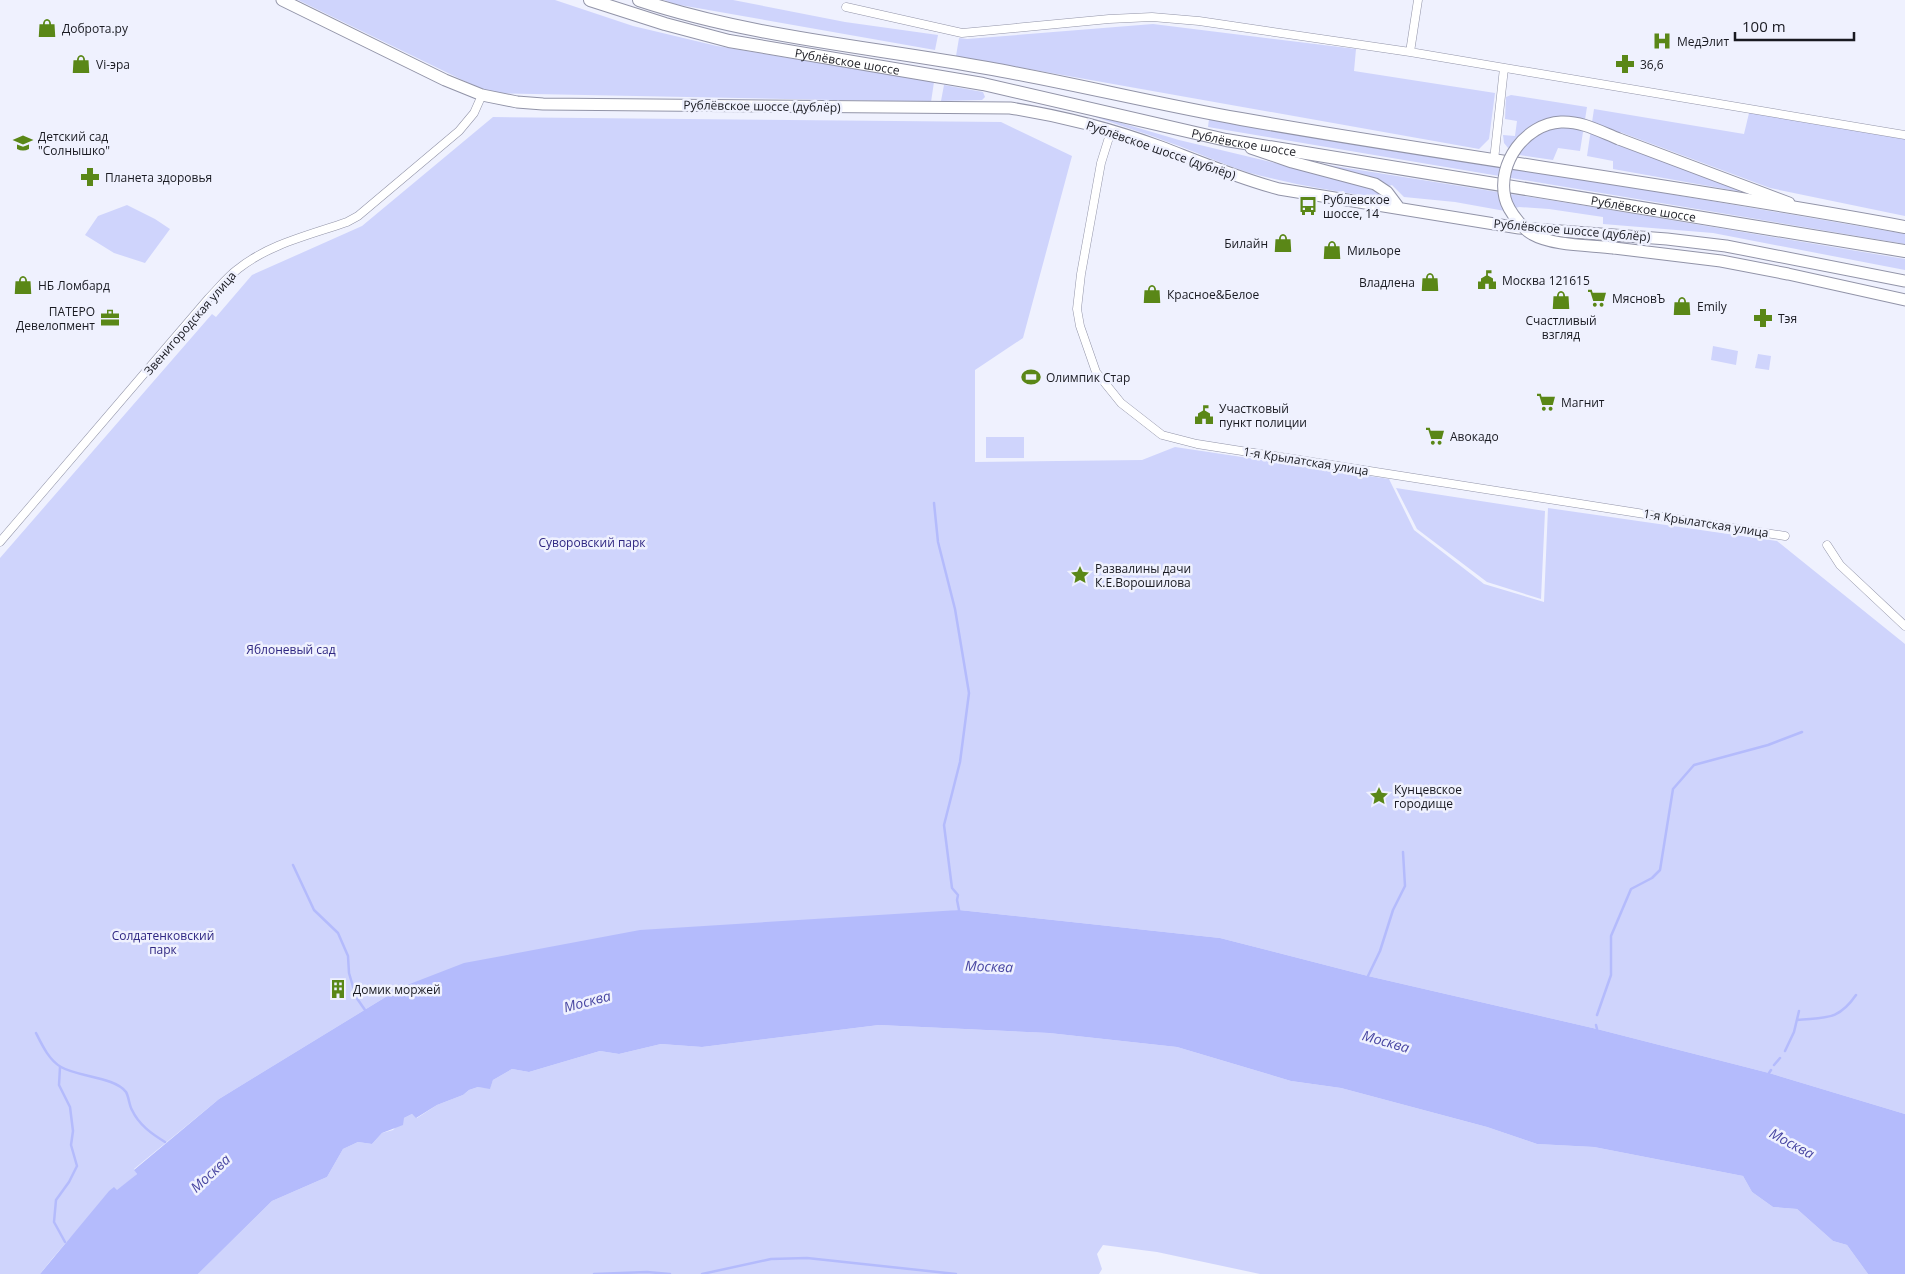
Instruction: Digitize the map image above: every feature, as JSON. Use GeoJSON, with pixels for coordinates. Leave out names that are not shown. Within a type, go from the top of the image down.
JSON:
{"type":"FeatureCollection","features":[{"type":"Feature","properties":{"kind":"main road","name":"Рублёвское шоссе (дублёр)"},"geometry":{"type":"LineString","coordinates":[[282,0],[445,80],[482,95],[516,102],[543,104],[1010,108],[1056,115],[1111,131],[1161,147],[1209,167],[1270,186],[1519,228],[1667,239],[1718,245],[1905,281]]}},
{"type":"Feature","properties":{"kind":"main road","name":"Рублёвское шоссе"},"geometry":{"type":"LineString","coordinates":[[590,0],[665,24],[729,41],[983,84],[1226,140],[1905,251]]}},
{"type":"Feature","properties":{"kind":"main road","name":"Рублёвское шоссе"},"geometry":{"type":"LineString","coordinates":[[639,0],[729,26],[988,68],[1240,118],[1905,227]]}},
{"type":"Feature","properties":{"kind":"main road"},"geometry":{"type":"LineString","coordinates":[[1810,210],[1574,122],[1548,124],[1528,135],[1515,149],[1505,175],[1505,198],[1515,218],[1527,232],[1550,241],[1712,260],[1788,274],[1905,300]]}},
{"type":"Feature","properties":{"kind":"main road"},"geometry":{"type":"LineString","coordinates":[[1226,140],[1292,162],[1375,184],[1387,192],[1399,208]]}},
{"type":"Feature","properties":{"kind":"street"},"geometry":{"type":"LineString","coordinates":[[1410,52],[1418,0]]}},
{"type":"Feature","properties":{"kind":"street"},"geometry":{"type":"LineString","coordinates":[[846,7],[962,33],[1109,19],[1152,17],[1199,22],[1410,52],[1905,135]]}},
{"type":"Feature","properties":{"kind":"street"},"geometry":{"type":"LineString","coordinates":[[1494,160],[1504,68]]}},
{"type":"Feature","properties":{"kind":"street","name":"Звенигородская улица"},"geometry":{"type":"LineString","coordinates":[[0,542],[208,299],[236,270],[270,249],[347,222],[358,216],[459,131],[474,113],[482,95]]}},
{"type":"Feature","properties":{"kind":"street","name":"1-я Крылатская улица"},"geometry":{"type":"LineString","coordinates":[[1111,131],[1101,163],[1081,274],[1077,309],[1080,326],[1096,372],[1121,403],[1162,435],[1197,444],[1785,536]]}},
{"type":"Feature","properties":{"kind":"street"},"geometry":{"type":"LineString","coordinates":[[1827,545],[1840,566],[1905,626]]}},
{"type":"Feature","properties":{"kind":"green space"},"geometry":{"type":"Polygon","coordinates":[[[298,0],[555,0],[633,26],[717,46],[934,82],[931,102],[489,93],[298,0]]]}},
{"type":"Feature","properties":{"kind":"green space"},"geometry":{"type":"Polygon","coordinates":[[[664,0],[733,0],[845,22],[938,35],[935,50],[674,4],[664,0]]]}},
{"type":"Feature","properties":{"kind":"green space"},"geometry":{"type":"Polygon","coordinates":[[[1153,24],[1356,49],[1354,71],[1495,93],[1489,139],[1479,149],[956,56],[959,38],[967,39],[1153,24]]]}},
{"type":"Feature","properties":{"kind":"green space"},"geometry":{"type":"Polygon","coordinates":[[[944,85],[983,92],[985,97],[982,100],[941,101],[944,85]]]}},
{"type":"Feature","properties":{"kind":"green space"},"geometry":{"type":"Polygon","coordinates":[[[1511,95],[1587,107],[1580,151],[1558,148],[1553,160],[1513,154],[1504,143],[1503,135],[1515,136],[1517,121],[1505,119],[1506,97],[1511,95]]]}},
{"type":"Feature","properties":{"kind":"green space"},"geometry":{"type":"Polygon","coordinates":[[[1594,109],[1744,134],[1750,109],[1905,138],[1905,216],[1770,188],[1620,132],[1615,144],[1742,190],[1742,192],[1613,169],[1613,161],[1587,156],[1594,109]]]}},
{"type":"Feature","properties":{"kind":"green space"},"geometry":{"type":"Polygon","coordinates":[[[1089,115],[1179,140],[1300,169],[1376,190],[1380,193],[1377,197],[1345,193],[1250,173],[1158,138],[1089,115]]]}},
{"type":"Feature","properties":{"kind":"green space","name":"Суворовский парк"},"geometry":{"type":"Polygon","coordinates":[[[493,117],[1001,122],[1072,156],[1023,338],[975,370],[975,462],[1142,460],[1175,447],[1389,479],[1414,530],[1484,584],[1544,602],[1548,508],[1777,541],[1905,644],[1905,1114],[1769,1073],[1597,1029],[1368,976],[1220,938],[959,910],[402,987],[219,1099],[134,1169],[137,1174],[86,1221],[40,1274],[0,1274],[0,558],[212,314],[216,317],[252,275],[362,226],[493,117]]]}},
{"type":"Feature","properties":{"kind":"green space"},"geometry":{"type":"Polygon","coordinates":[[[1209,119],[1594,181],[1905,234],[1905,244],[1208,127],[1209,119]]]}},
{"type":"Feature","properties":{"kind":"green space"},"geometry":{"type":"Polygon","coordinates":[[[1309,162],[1905,259],[1905,270],[1713,233],[1603,224],[1603,217],[1549,209],[1519,207],[1505,211],[1455,202],[1404,197],[1392,185],[1389,186],[1375,179],[1309,162]]]}},
{"type":"Feature","properties":{"kind":"green space"},"geometry":{"type":"Polygon","coordinates":[[[127,205],[170,229],[145,263],[114,253],[85,235],[98,216],[127,205]]]}},
{"type":"Feature","properties":{"kind":"green space"},"geometry":{"type":"Polygon","coordinates":[[[1713,346],[1738,351],[1736,365],[1711,360],[1713,346]]]}},
{"type":"Feature","properties":{"kind":"green space"},"geometry":{"type":"Polygon","coordinates":[[[1758,354],[1771,356],[1769,370],[1755,368],[1758,354]]]}},
{"type":"Feature","properties":{"kind":"green space"},"geometry":{"type":"Polygon","coordinates":[[[986,437],[1024,437],[1024,458],[986,458],[986,437]]]}},
{"type":"Feature","properties":{"kind":"green space"},"geometry":{"type":"Polygon","coordinates":[[[1396,488],[1545,511],[1541,599],[1487,582],[1417,529],[1396,488]]]}},
{"type":"Feature","properties":{"kind":"green space"},"geometry":{"type":"Polygon","coordinates":[[[879,1025],[1049,1033],[1177,1047],[1291,1081],[1341,1088],[1487,1127],[1537,1144],[1594,1147],[1743,1176],[1752,1192],[1773,1207],[1797,1209],[1833,1241],[1847,1245],[1868,1274],[1260,1274],[1157,1252],[1103,1245],[1097,1254],[1102,1269],[1099,1274],[198,1274],[272,1201],[327,1177],[343,1149],[358,1142],[372,1144],[382,1133],[393,1130],[404,1118],[412,1114],[417,1118],[437,1105],[463,1095],[469,1090],[478,1087],[490,1088],[493,1080],[512,1069],[529,1072],[600,1051],[619,1054],[661,1044],[702,1047],[879,1025]]]}},
{"type":"Feature","properties":{"kind":"water","name":"Москва"},"geometry":{"type":"Polygon","coordinates":[[[959,910],[1220,938],[1368,976],[1597,1029],[1769,1073],[1905,1114],[1905,1274],[1868,1274],[1847,1245],[1833,1241],[1797,1209],[1773,1207],[1752,1192],[1743,1176],[1594,1147],[1537,1144],[1487,1127],[1341,1088],[1291,1081],[1177,1047],[1049,1033],[879,1025],[702,1047],[661,1044],[619,1054],[600,1051],[529,1072],[512,1069],[493,1080],[490,1089],[478,1087],[469,1090],[463,1095],[437,1105],[416,1118],[412,1114],[404,1118],[403,1125],[382,1133],[372,1144],[358,1142],[343,1149],[327,1177],[272,1201],[198,1274],[40,1274],[109,1191],[114,1187],[117,1190],[137,1174],[134,1170],[219,1099],[402,987],[464,963],[640,930],[959,910]]]}},
{"type":"Feature","properties":{"kind":"waterway"},"geometry":{"type":"LineString","coordinates":[[934,503],[938,542],[955,609],[969,693],[960,762],[944,825],[952,888],[958,895],[959,910]]}},
{"type":"Feature","properties":{"kind":"waterway"},"geometry":{"type":"LineString","coordinates":[[1597,1015],[1611,975],[1611,936],[1631,889],[1652,878],[1660,870],[1673,789],[1694,765],[1768,745],[1802,732]]}},
{"type":"Feature","properties":{"kind":"waterway"},"geometry":{"type":"LineString","coordinates":[[1368,976],[1380,951],[1393,910],[1405,886],[1403,852]]}},
{"type":"Feature","properties":{"kind":"waterway"},"geometry":{"type":"LineString","coordinates":[[293,865],[314,910],[338,933],[348,956],[349,973],[356,997],[365,1010]]}},
{"type":"Feature","properties":{"kind":"waterway"},"geometry":{"type":"LineString","coordinates":[[1797,1020],[1824,1018],[1837,1014],[1856,995]]}},
{"type":"Feature","properties":{"kind":"waterway"},"geometry":{"type":"LineString","coordinates":[[1785,1051],[1794,1032],[1799,1011]]}},
{"type":"Feature","properties":{"kind":"waterway"},"geometry":{"type":"LineString","coordinates":[[1596,1025],[1597,1029]]}},
{"type":"Feature","properties":{"kind":"waterway"},"geometry":{"type":"LineString","coordinates":[[36,1033],[49,1056],[61,1067],[105,1080],[121,1087],[126,1092],[131,1108],[138,1120],[165,1142]]}},
{"type":"Feature","properties":{"kind":"waterway"},"geometry":{"type":"LineString","coordinates":[[1774,1065],[1780,1058]]}},
{"type":"Feature","properties":{"kind":"waterway"},"geometry":{"type":"LineString","coordinates":[[60,1067],[59,1085],[70,1107],[73,1131],[71,1145],[77,1166],[69,1182],[56,1200],[54,1222],[65,1242]]}},
{"type":"Feature","properties":{"kind":"waterway"},"geometry":{"type":"LineString","coordinates":[[702,1274],[771,1259],[807,1258],[956,1274]]}},
{"type":"Feature","properties":{"kind":"waterway"},"geometry":{"type":"LineString","coordinates":[[594,1274],[647,1272],[670,1274]]}},
{"type":"Feature","properties":{"kind":"place","name":"Доброта.ру"},"geometry":{"type":"Point","coordinates":[47,28]}},
{"type":"Feature","properties":{"kind":"place","name":"МедЭлит"},"geometry":{"type":"Point","coordinates":[1662,41]}},
{"type":"Feature","properties":{"kind":"place","name":"Vi-эра"},"geometry":{"type":"Point","coordinates":[81,64]}},
{"type":"Feature","properties":{"kind":"place","name":"36,6"},"geometry":{"type":"Point","coordinates":[1625,64]}},
{"type":"Feature","properties":{"kind":"place","name":"Детский сад \"Солнышко\""},"geometry":{"type":"Point","coordinates":[23,143]}},
{"type":"Feature","properties":{"kind":"place","name":"Планета здоровья"},"geometry":{"type":"Point","coordinates":[90,177]}},
{"type":"Feature","properties":{"kind":"place","name":"Рублевское шоссе, 14"},"geometry":{"type":"Point","coordinates":[1308,206]}},
{"type":"Feature","properties":{"kind":"place","name":"Билайн"},"geometry":{"type":"Point","coordinates":[1283,243]}},
{"type":"Feature","properties":{"kind":"place","name":"Мильоре"},"geometry":{"type":"Point","coordinates":[1332,250]}},
{"type":"Feature","properties":{"kind":"place","name":"Москва 121615"},"geometry":{"type":"Point","coordinates":[1487,280]}},
{"type":"Feature","properties":{"kind":"place","name":"Владлена"},"geometry":{"type":"Point","coordinates":[1430,282]}},
{"type":"Feature","properties":{"kind":"place","name":"НБ Ломбард"},"geometry":{"type":"Point","coordinates":[23,285]}},
{"type":"Feature","properties":{"kind":"place","name":"Красное&Белое"},"geometry":{"type":"Point","coordinates":[1152,294]}},
{"type":"Feature","properties":{"kind":"place","name":"МясновЪ"},"geometry":{"type":"Point","coordinates":[1597,298]}},
{"type":"Feature","properties":{"kind":"place","name":"Счастливый взгляд"},"geometry":{"type":"Point","coordinates":[1561,300]}},
{"type":"Feature","properties":{"kind":"place","name":"Emily"},"geometry":{"type":"Point","coordinates":[1682,306]}},
{"type":"Feature","properties":{"kind":"place","name":"ПАТЕРО Девелопмент"},"geometry":{"type":"Point","coordinates":[110,318]}},
{"type":"Feature","properties":{"kind":"place","name":"Тэя"},"geometry":{"type":"Point","coordinates":[1763,318]}},
{"type":"Feature","properties":{"kind":"place","name":"Олимпик Стар"},"geometry":{"type":"Point","coordinates":[1031,377]}},
{"type":"Feature","properties":{"kind":"place","name":"Магнит"},"geometry":{"type":"Point","coordinates":[1546,402]}},
{"type":"Feature","properties":{"kind":"place","name":"Участковый пункт полиции"},"geometry":{"type":"Point","coordinates":[1204,415]}},
{"type":"Feature","properties":{"kind":"place","name":"Авокадо"},"geometry":{"type":"Point","coordinates":[1435,436]}},
{"type":"Feature","properties":{"kind":"place","name":"Развалины дачи К.Е.Ворошилова"},"geometry":{"type":"Point","coordinates":[1080,575]}},
{"type":"Feature","properties":{"kind":"place","name":"Кунцевское городище"},"geometry":{"type":"Point","coordinates":[1379,796]}},
{"type":"Feature","properties":{"kind":"place","name":"Домик моржей"},"geometry":{"type":"Point","coordinates":[338,989]}},
{"type":"Feature","properties":{"kind":"park label","name":"Яблоневый сад"},"geometry":{"type":"Point","coordinates":[291,649]}},
{"type":"Feature","properties":{"kind":"park label","name":"Солдатенковский парк"},"geometry":{"type":"Point","coordinates":[163,942]}}]}
